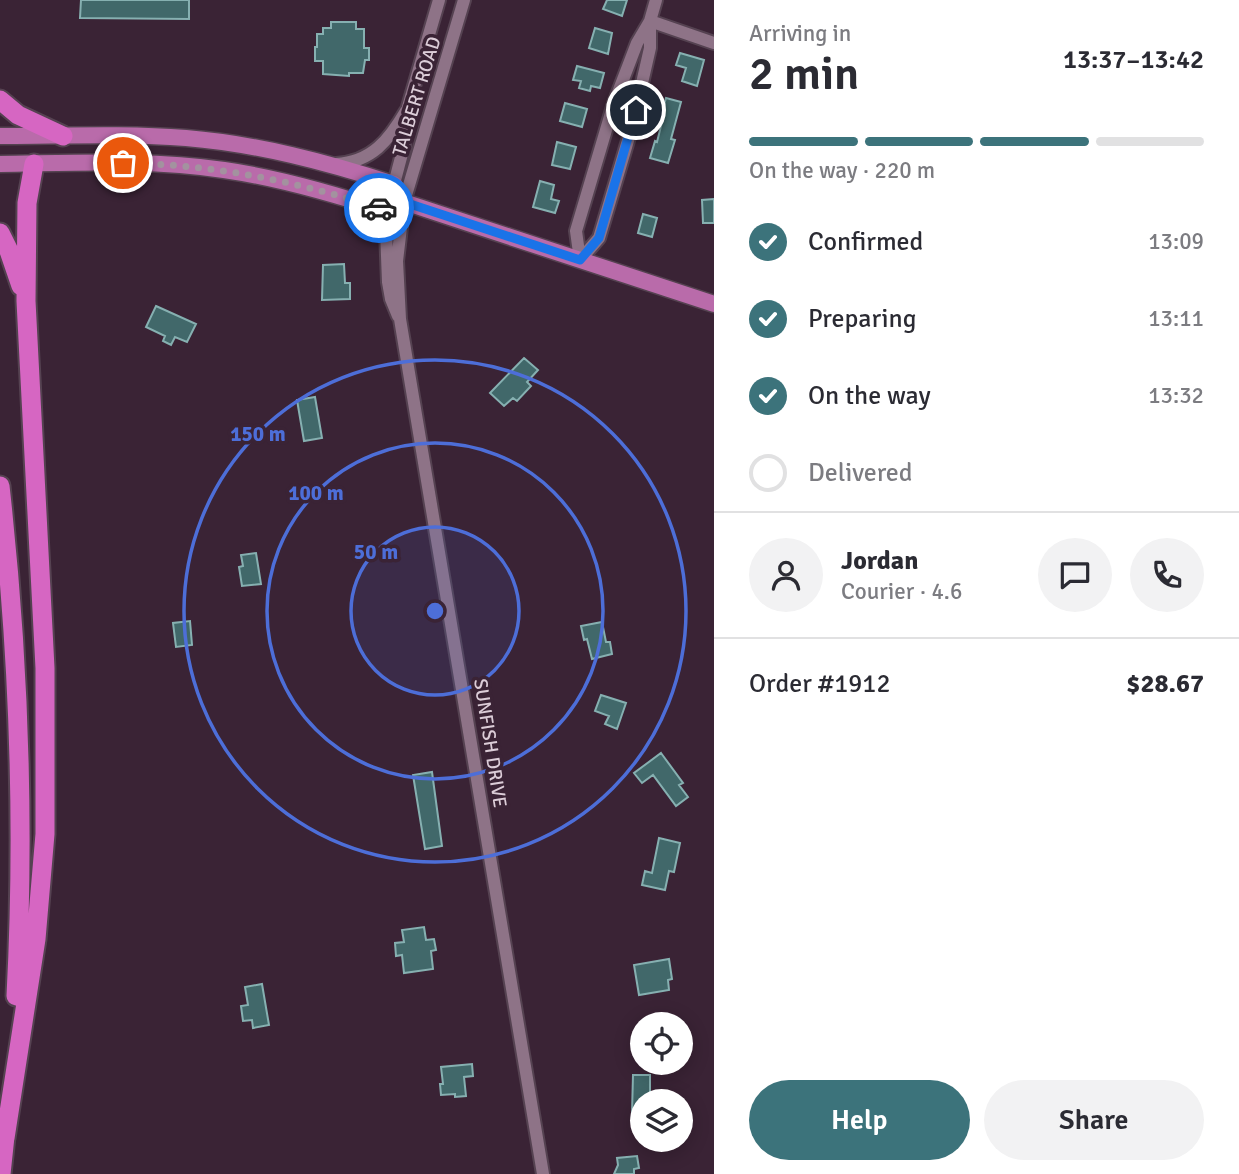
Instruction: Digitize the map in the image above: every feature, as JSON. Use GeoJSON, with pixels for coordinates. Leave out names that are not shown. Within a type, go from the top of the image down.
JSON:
{"type":"FeatureCollection","features":[{"type":"Feature","properties":{"kind":"highway"},"geometry":{"type":"LineString","coordinates":[[0,100],[18,116],[63,136]]}},
{"type":"Feature","properties":{"kind":"highway"},"geometry":{"type":"LineString","coordinates":[[5,1138],[36,939],[46,822],[45,668],[26,301],[27,203],[34,164]]}},
{"type":"Feature","properties":{"kind":"highway"},"geometry":{"type":"LineString","coordinates":[[0,233],[26,301]]}},
{"type":"Feature","properties":{"kind":"highway"},"geometry":{"type":"LineString","coordinates":[[0,486],[15,647],[21,831],[17,978],[1,1174]]}},
{"type":"Feature","properties":{"kind":"main road"},"geometry":{"type":"LineString","coordinates":[[0,136],[144,135],[206,140],[331,164],[394,184],[404,202],[714,304]]}},
{"type":"Feature","properties":{"kind":"main road"},"geometry":{"type":"LineString","coordinates":[[0,164],[143,163],[224,170],[304,186],[389,212],[404,202]]}},
{"type":"Feature","properties":{"kind":"street","name":"TALBERT ROAD"},"geometry":{"type":"LineString","coordinates":[[394,184],[404,146],[408,107],[439,0]]}},
{"type":"Feature","properties":{"kind":"street","name":"TALBERT ROAD"},"geometry":{"type":"LineString","coordinates":[[404,202],[463,0]]}},
{"type":"Feature","properties":{"kind":"street"},"geometry":{"type":"LineString","coordinates":[[580,260],[576,231],[618,91],[637,43],[650,21],[656,0]]}},
{"type":"Feature","properties":{"kind":"street"},"geometry":{"type":"LineString","coordinates":[[650,21],[714,43]]}},
{"type":"Feature","properties":{"kind":"street"},"geometry":{"type":"LineString","coordinates":[[580,260],[599,238],[632,127],[650,48],[650,21]]}},
{"type":"Feature","properties":{"kind":"street"},"geometry":{"type":"LineString","coordinates":[[331,164],[355,162],[372,154],[388,139],[408,107]]}},
{"type":"Feature","properties":{"kind":"street","name":"SUNFISH DRIVE"},"geometry":{"type":"LineString","coordinates":[[394,184],[385,240],[386,267],[391,299],[400,319]]}},
{"type":"Feature","properties":{"kind":"street","name":"SUNFISH DRIVE"},"geometry":{"type":"LineString","coordinates":[[404,202],[397,261],[400,319],[543,1174]]}},
{"type":"Feature","properties":{"kind":"building"},"geometry":{"type":"Polygon","coordinates":[[[81,0],[189,0],[189,19],[80,18],[81,0]]]}},
{"type":"Feature","properties":{"kind":"building"},"geometry":{"type":"Polygon","coordinates":[[[607,0],[627,0],[622,16],[603,9],[607,0]]]}},
{"type":"Feature","properties":{"kind":"building"},"geometry":{"type":"Polygon","coordinates":[[[331,22],[356,22],[356,29],[364,29],[364,48],[369,48],[369,60],[365,60],[363,73],[349,73],[349,76],[323,74],[323,61],[315,61],[317,34],[323,34],[323,28],[331,28],[331,22]]]}},
{"type":"Feature","properties":{"kind":"building"},"geometry":{"type":"Polygon","coordinates":[[[595,28],[612,33],[608,54],[589,48],[595,28]]]}},
{"type":"Feature","properties":{"kind":"building"},"geometry":{"type":"Polygon","coordinates":[[[680,53],[704,60],[697,86],[682,81],[686,68],[676,65],[680,53]]]}},
{"type":"Feature","properties":{"kind":"building"},"geometry":{"type":"Polygon","coordinates":[[[577,66],[604,73],[600,88],[591,86],[590,91],[579,88],[581,81],[573,80],[577,66]]]}},
{"type":"Feature","properties":{"kind":"building"},"geometry":{"type":"Polygon","coordinates":[[[666,98],[681,102],[668,163],[650,158],[655,141],[657,142],[666,98]]]}},
{"type":"Feature","properties":{"kind":"building"},"geometry":{"type":"Polygon","coordinates":[[[565,103],[587,109],[582,127],[560,121],[565,103]]]}},
{"type":"Feature","properties":{"kind":"building"},"geometry":{"type":"Polygon","coordinates":[[[557,142],[576,147],[570,169],[552,165],[557,142]]]}},
{"type":"Feature","properties":{"kind":"building"},"geometry":{"type":"Polygon","coordinates":[[[540,181],[554,185],[551,199],[559,201],[555,213],[533,207],[540,181]]]}},
{"type":"Feature","properties":{"kind":"building"},"geometry":{"type":"Polygon","coordinates":[[[714,199],[714,223],[703,223],[702,200],[714,199]]]}},
{"type":"Feature","properties":{"kind":"building"},"geometry":{"type":"Polygon","coordinates":[[[643,214],[657,218],[652,237],[638,233],[643,214]]]}},
{"type":"Feature","properties":{"kind":"building"},"geometry":{"type":"Polygon","coordinates":[[[344,264],[345,283],[350,283],[350,299],[322,300],[323,265],[344,264]]]}},
{"type":"Feature","properties":{"kind":"building"},"geometry":{"type":"Polygon","coordinates":[[[156,306],[196,324],[187,342],[175,337],[171,345],[163,341],[165,336],[146,327],[156,306]]]}},
{"type":"Feature","properties":{"kind":"building"},"geometry":{"type":"Polygon","coordinates":[[[524,358],[538,370],[527,382],[531,386],[517,401],[513,398],[504,406],[490,393],[524,358]]]}},
{"type":"Feature","properties":{"kind":"building"},"geometry":{"type":"Polygon","coordinates":[[[315,397],[322,438],[304,441],[297,400],[315,397]]]}},
{"type":"Feature","properties":{"kind":"building"},"geometry":{"type":"Polygon","coordinates":[[[256,553],[261,584],[242,586],[239,567],[243,566],[241,555],[256,553]]]}},
{"type":"Feature","properties":{"kind":"building"},"geometry":{"type":"Polygon","coordinates":[[[190,621],[192,645],[176,647],[173,623],[190,621]]]}},
{"type":"Feature","properties":{"kind":"building"},"geometry":{"type":"Polygon","coordinates":[[[602,622],[606,642],[610,642],[612,654],[592,659],[581,626],[602,622]]]}},
{"type":"Feature","properties":{"kind":"building"},"geometry":{"type":"Polygon","coordinates":[[[601,695],[626,703],[617,729],[605,724],[609,716],[595,711],[601,695]]]}},
{"type":"Feature","properties":{"kind":"building"},"geometry":{"type":"Polygon","coordinates":[[[661,753],[683,783],[679,785],[688,797],[676,806],[653,775],[642,783],[634,773],[661,753]]]}},
{"type":"Feature","properties":{"kind":"building"},"geometry":{"type":"Polygon","coordinates":[[[432,772],[442,846],[425,849],[413,775],[432,772]]]}},
{"type":"Feature","properties":{"kind":"building"},"geometry":{"type":"Polygon","coordinates":[[[659,838],[680,843],[674,872],[669,871],[665,890],[642,885],[645,871],[652,873],[659,838]]]}},
{"type":"Feature","properties":{"kind":"building"},"geometry":{"type":"Polygon","coordinates":[[[424,927],[426,940],[434,939],[436,950],[431,951],[433,969],[404,973],[402,955],[396,956],[395,943],[404,942],[402,930],[424,927]]]}},
{"type":"Feature","properties":{"kind":"building"},"geometry":{"type":"Polygon","coordinates":[[[669,959],[672,979],[668,980],[669,990],[639,995],[634,965],[669,959]]]}},
{"type":"Feature","properties":{"kind":"building"},"geometry":{"type":"Polygon","coordinates":[[[262,984],[269,1025],[253,1028],[252,1020],[243,1021],[241,1006],[248,1005],[245,987],[262,984]]]}},
{"type":"Feature","properties":{"kind":"building"},"geometry":{"type":"Polygon","coordinates":[[[472,1064],[473,1076],[464,1077],[466,1096],[441,1095],[441,1067],[472,1064]]]}},
{"type":"Feature","properties":{"kind":"building"},"geometry":{"type":"Polygon","coordinates":[[[633,1075],[650,1075],[650,1089],[633,1089],[633,1075]]]}},
{"type":"Feature","properties":{"kind":"building"},"geometry":{"type":"Polygon","coordinates":[[[637,1156],[639,1168],[634,1169],[634,1174],[614,1174],[618,1165],[617,1158],[637,1156]]]}},
{"type":"Feature","properties":{"kind":"way so far"},"geometry":{"type":"LineString","coordinates":[[123,163],[244,173],[304,186],[379,208]]}},
{"type":"Feature","properties":{"kind":"route"},"geometry":{"type":"LineString","coordinates":[[379,208],[389,212],[404,202],[580,260],[599,238],[636,110]]}}]}
